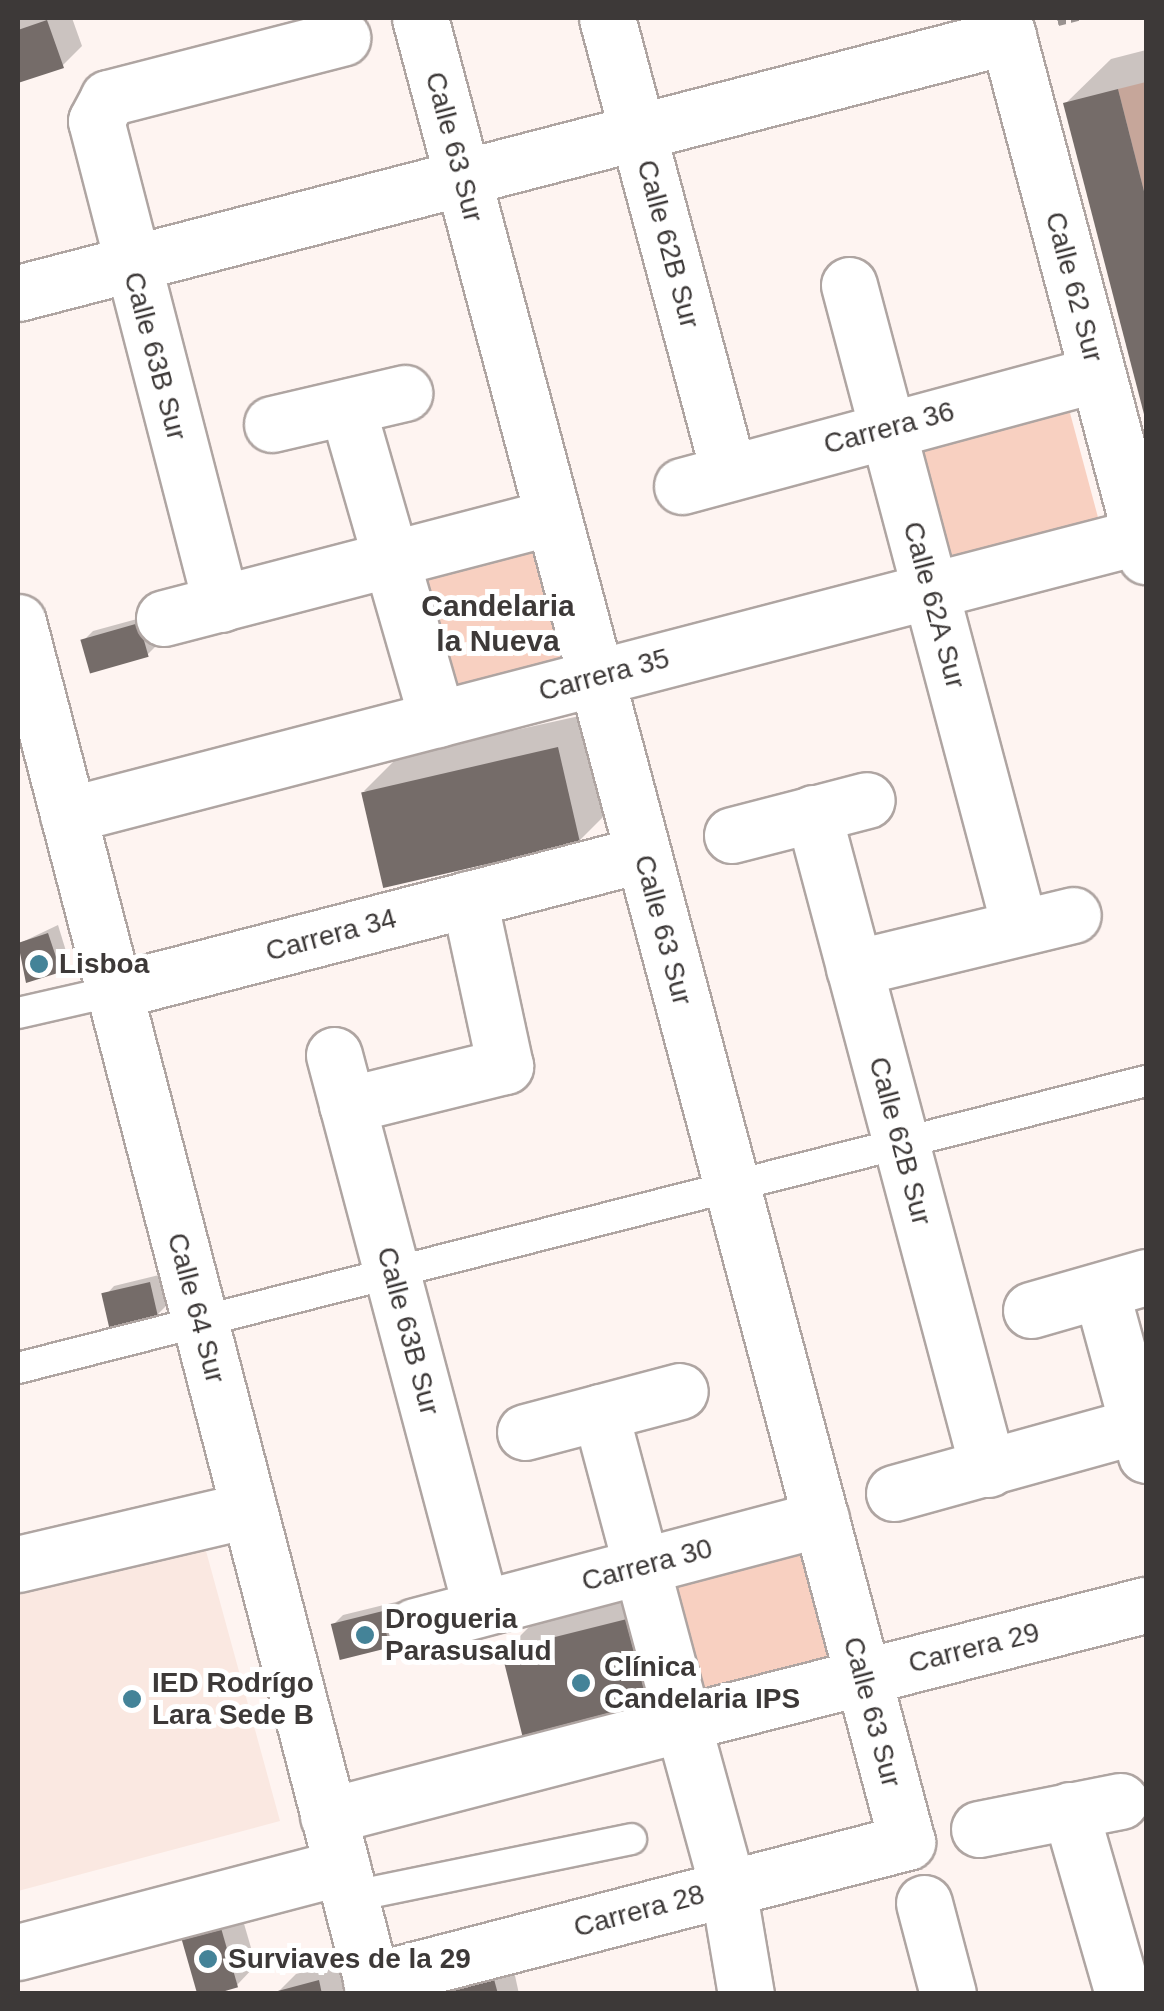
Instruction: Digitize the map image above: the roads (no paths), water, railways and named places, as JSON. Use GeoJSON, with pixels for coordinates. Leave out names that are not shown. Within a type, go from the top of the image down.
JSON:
{"type":"FeatureCollection","features":[{"type":"Feature","properties":{"kind":"street","name":"Calle 63 Sur"},"geometry":{"type":"LineString","coordinates":[[420,18],[907,1842]]}},
{"type":"Feature","properties":{"kind":"street","name":"Calle 62B Sur"},"geometry":{"type":"LineString","coordinates":[[608,18],[638,132],[705,478]]}},
{"type":"Feature","properties":{"kind":"street"},"geometry":{"type":"LineString","coordinates":[[18,293],[638,132],[1006,27]]}},
{"type":"Feature","properties":{"kind":"street","name":"Calle 62 Sur"},"geometry":{"type":"LineString","coordinates":[[1006,27],[1144,546]]}},
{"type":"Feature","properties":{"kind":"street"},"geometry":{"type":"LineString","coordinates":[[247,39],[342,38]]}},
{"type":"Feature","properties":{"kind":"street","name":"Calle 63B Sur"},"geometry":{"type":"LineString","coordinates":[[221,604],[96,121],[108,98],[247,39]]}},
{"type":"Feature","properties":{"kind":"street","name":"Calle 62A Sur"},"geometry":{"type":"LineString","coordinates":[[849,285],[1020,925]]}},
{"type":"Feature","properties":{"kind":"street","name":"Carrera 36"},"geometry":{"type":"LineString","coordinates":[[705,478],[1097,374]]}},
{"type":"Feature","properties":{"kind":"street"},"geometry":{"type":"LineString","coordinates":[[272,424],[404,392]]}},
{"type":"Feature","properties":{"kind":"street"},"geometry":{"type":"LineString","coordinates":[[346,406],[394,558],[437,719]]}},
{"type":"Feature","properties":{"kind":"street"},"geometry":{"type":"LineString","coordinates":[[164,618],[553,517]]}},
{"type":"Feature","properties":{"kind":"street","name":"Carrera 35"},"geometry":{"type":"LineString","coordinates":[[68,815],[930,590],[1144,546]]}},
{"type":"Feature","properties":{"kind":"street","name":"Calle 64 Sur"},"geometry":{"type":"LineString","coordinates":[[18,622],[373,1987]]}},
{"type":"Feature","properties":{"kind":"street"},"geometry":{"type":"LineString","coordinates":[[732,835],[867,800]]}},
{"type":"Feature","properties":{"kind":"street","name":"Calle 62B Sur"},"geometry":{"type":"LineString","coordinates":[[813,813],[988,1468]]}},
{"type":"Feature","properties":{"kind":"street","name":"Carrera 34"},"geometry":{"type":"LineString","coordinates":[[114,992],[643,854]]}},
{"type":"Feature","properties":{"kind":"street","name":"Calle 63B Sur"},"geometry":{"type":"LineString","coordinates":[[469,900],[504,1066],[340,1080],[481,1608]]}},
{"type":"Feature","properties":{"kind":"street"},"geometry":{"type":"LineString","coordinates":[[854,968],[1074,915]]}},
{"type":"Feature","properties":{"kind":"street"},"geometry":{"type":"LineString","coordinates":[[894,1493],[1144,1434],[1124,1284],[1031,1310]]}},
{"type":"Feature","properties":{"kind":"street"},"geometry":{"type":"LineString","coordinates":[[525,1432],[680,1392]]}},
{"type":"Feature","properties":{"kind":"street"},"geometry":{"type":"LineString","coordinates":[[600,1412],[728,1888],[746,1994]]}},
{"type":"Feature","properties":{"kind":"street"},"geometry":{"type":"LineString","coordinates":[[18,1564],[249,1510]]}},
{"type":"Feature","properties":{"kind":"street","name":"Carrera 30"},"geometry":{"type":"LineString","coordinates":[[415,1626],[821,1520]]}},
{"type":"Feature","properties":{"kind":"street","name":"Carrera 29"},"geometry":{"type":"LineString","coordinates":[[18,1952],[340,1860],[683,1723],[1146,1605]]}},
{"type":"Feature","properties":{"kind":"street"},"geometry":{"type":"LineString","coordinates":[[979,1829],[1095,1805],[1130,1987]]}},
{"type":"Feature","properties":{"kind":"street","name":"Carrera 28"},"geometry":{"type":"LineString","coordinates":[[373,1987],[907,1842]]}},
{"type":"Feature","properties":{"kind":"street"},"geometry":{"type":"LineString","coordinates":[[924,1902],[948,1994]]}},
{"type":"Feature","properties":{"kind":"lane","name":"Carrera 34"},"geometry":{"type":"LineString","coordinates":[[18,1013],[114,992]]}},
{"type":"Feature","properties":{"kind":"lane"},"geometry":{"type":"LineString","coordinates":[[18,1368],[199,1320],[393,1277],[1146,1081]]}},
{"type":"Feature","properties":{"kind":"lane"},"geometry":{"type":"LineString","coordinates":[[340,1860],[631,1839]]}},
{"type":"Feature","properties":{"kind":"place","name":"Lisboa"},"geometry":{"type":"Point","coordinates":[39,964]}},
{"type":"Feature","properties":{"kind":"place","name":"Drogueria Parasusalud"},"geometry":{"type":"Point","coordinates":[365,1635]}},
{"type":"Feature","properties":{"kind":"place","name":"Clínica Candelaria IPS"},"geometry":{"type":"Point","coordinates":[581,1683]}},
{"type":"Feature","properties":{"kind":"place","name":"IED Rodrígo Lara Sede B"},"geometry":{"type":"Point","coordinates":[132,1699]}},
{"type":"Feature","properties":{"kind":"place","name":"Surviaves de la 29"},"geometry":{"type":"Point","coordinates":[208,1959]}},
{"type":"Feature","properties":{"kind":"district","name":"Candelaria la Nueva"},"geometry":{"type":"Point","coordinates":[498,623]}}]}
